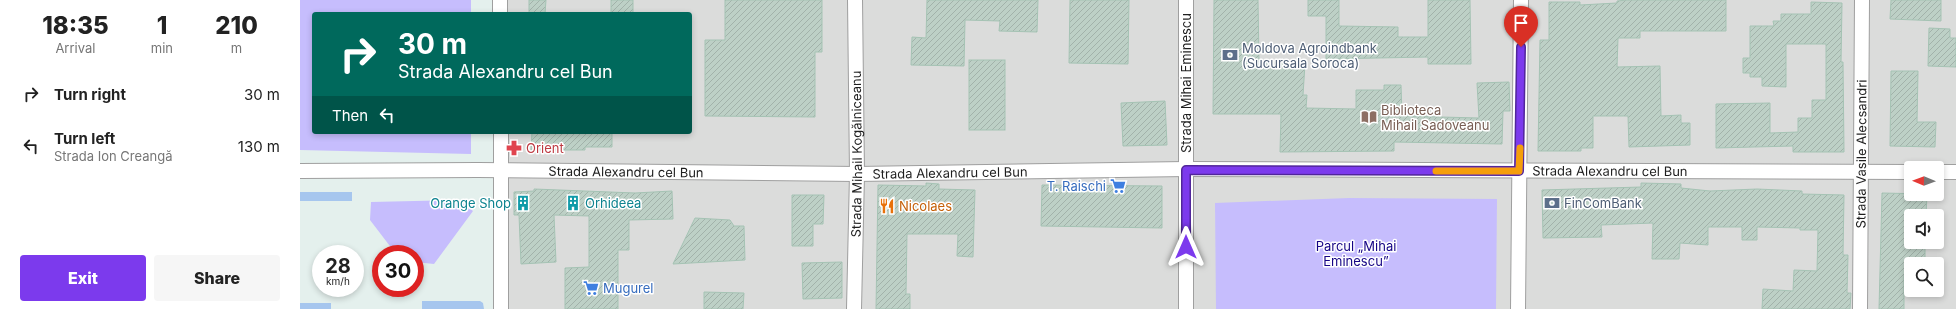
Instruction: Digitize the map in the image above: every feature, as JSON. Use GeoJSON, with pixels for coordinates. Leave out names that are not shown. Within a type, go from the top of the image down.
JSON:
{"type":"FeatureCollection","features":[{"type":"Feature","properties":{"kind":"street"},"geometry":{"type":"LineString","coordinates":[[500,0],[500,12]]}},
{"type":"Feature","properties":{"kind":"street","name":"Strada Mihail Kogălniceanu"},"geometry":{"type":"LineString","coordinates":[[854,309],[857,174],[855,0]]}},
{"type":"Feature","properties":{"kind":"street","name":"Strada Mihai Eminescu"},"geometry":{"type":"LineString","coordinates":[[1186,0],[1186,309]]}},
{"type":"Feature","properties":{"kind":"street"},"geometry":{"type":"LineString","coordinates":[[1518,309],[1521,0]]}},
{"type":"Feature","properties":{"kind":"street","name":"Strada Vasile Alecsandri"},"geometry":{"type":"LineString","coordinates":[[1860,309],[1862,0]]}},
{"type":"Feature","properties":{"kind":"street"},"geometry":{"type":"LineString","coordinates":[[501,134],[501,309]]}},
{"type":"Feature","properties":{"kind":"street","name":"Strada Alexandru cel Bun"},"geometry":{"type":"LineString","coordinates":[[300,172],[502,170],[857,174],[1186,170],[1904,172]]}},
{"type":"Feature","properties":{"kind":"street"},"geometry":{"type":"LineString","coordinates":[[1944,172],[1956,172]]}},
{"type":"Feature","properties":{"kind":"shaded area"},"geometry":{"type":"Polygon","coordinates":[[[493,0],[1956,0],[1956,309],[493,309],[493,134],[692,134],[692,12],[493,12],[493,0]]]}},
{"type":"Feature","properties":{"kind":"shaded area"},"geometry":{"type":"Polygon","coordinates":[[[300,192],[352,192],[352,201],[300,201],[300,192]]]}},
{"type":"Feature","properties":{"kind":"shaded area"},"geometry":{"type":"Polygon","coordinates":[[[422,301],[480,301],[483,303],[484,309],[422,309],[422,301]]]}},
{"type":"Feature","properties":{"kind":"shaded area"},"geometry":{"type":"Polygon","coordinates":[[[300,303],[331,303],[331,309],[300,309],[300,303]]]}},
{"type":"Feature","properties":{"kind":"green space"},"geometry":{"type":"Polygon","coordinates":[[[300,0],[471,0],[471,12],[312,12],[312,134],[471,134],[471,154],[300,150],[300,0]]]}},
{"type":"Feature","properties":{"kind":"green space","name":"Parcul „Mihai Eminescu”"},"geometry":{"type":"Polygon","coordinates":[[[1349,198],[1497,199],[1496,309],[1216,309],[1215,203],[1349,198]]]}},
{"type":"Feature","properties":{"kind":"green space"},"geometry":{"type":"Polygon","coordinates":[[[458,200],[473,211],[434,264],[424,263],[424,245],[389,245],[370,220],[371,202],[458,200]]]}},
{"type":"Feature","properties":{"kind":"building"},"geometry":{"type":"Polygon","coordinates":[[[529,0],[546,0],[545,12],[529,12],[529,0]]]}},
{"type":"Feature","properties":{"kind":"building"},"geometry":{"type":"Polygon","coordinates":[[[611,0],[633,0],[633,12],[611,12],[611,0]]]}},
{"type":"Feature","properties":{"kind":"building"},"geometry":{"type":"Polygon","coordinates":[[[725,0],[822,0],[822,52],[815,52],[815,117],[705,116],[705,40],[725,40],[725,0]]]}},
{"type":"Feature","properties":{"kind":"building"},"geometry":{"type":"Polygon","coordinates":[[[927,0],[1038,0],[1037,32],[999,31],[1000,21],[965,20],[964,66],[911,65],[912,37],[926,38],[927,0]]]}},
{"type":"Feature","properties":{"kind":"building"},"geometry":{"type":"Polygon","coordinates":[[[1070,0],[1129,0],[1128,64],[1069,63],[1070,0]]]}},
{"type":"Feature","properties":{"kind":"building"},"geometry":{"type":"Polygon","coordinates":[[[1214,0],[1258,0],[1259,61],[1305,64],[1303,95],[1307,95],[1306,108],[1356,109],[1356,90],[1384,90],[1384,85],[1401,85],[1402,116],[1479,118],[1477,83],[1509,82],[1510,111],[1503,111],[1502,144],[1394,142],[1394,151],[1280,152],[1281,114],[1213,114],[1214,0]]]}},
{"type":"Feature","properties":{"kind":"building"},"geometry":{"type":"Polygon","coordinates":[[[1308,0],[1339,0],[1339,26],[1398,27],[1398,37],[1428,37],[1428,0],[1470,0],[1471,64],[1428,64],[1428,57],[1326,59],[1326,16],[1308,16],[1308,0]]]}},
{"type":"Feature","properties":{"kind":"building"},"geometry":{"type":"Polygon","coordinates":[[[1726,0],[1726,31],[1640,31],[1640,38],[1618,38],[1617,67],[1660,66],[1661,116],[1681,115],[1681,123],[1690,123],[1690,145],[1629,147],[1628,116],[1593,116],[1593,148],[1581,148],[1581,151],[1538,151],[1540,40],[1549,40],[1549,2],[1580,2],[1580,5],[1617,3],[1617,1],[1726,0]]]}},
{"type":"Feature","properties":{"kind":"building"},"geometry":{"type":"Polygon","coordinates":[[[1891,0],[1941,0],[1941,21],[1890,19],[1891,0]]]}},
{"type":"Feature","properties":{"kind":"building"},"geometry":{"type":"Polygon","coordinates":[[[1811,2],[1842,3],[1841,62],[1843,62],[1844,152],[1793,152],[1793,146],[1716,148],[1716,104],[1770,103],[1770,133],[1798,132],[1798,118],[1812,118],[1812,100],[1826,100],[1826,44],[1786,44],[1786,87],[1762,86],[1762,77],[1750,77],[1750,73],[1743,73],[1743,58],[1750,58],[1750,26],[1774,26],[1773,21],[1781,21],[1781,14],[1811,14],[1811,2]]]}},
{"type":"Feature","properties":{"kind":"building"},"geometry":{"type":"Polygon","coordinates":[[[1929,28],[1950,29],[1950,38],[1956,38],[1956,67],[1928,66],[1929,28]]]}},
{"type":"Feature","properties":{"kind":"building"},"geometry":{"type":"Polygon","coordinates":[[[969,60],[1005,60],[1005,130],[969,130],[969,60]]]}},
{"type":"Feature","properties":{"kind":"building"},"geometry":{"type":"Polygon","coordinates":[[[1891,71],[1918,71],[1917,122],[1936,122],[1935,147],[1890,146],[1891,71]]]}},
{"type":"Feature","properties":{"kind":"building"},"geometry":{"type":"Polygon","coordinates":[[[1165,101],[1167,145],[1123,146],[1121,103],[1165,101]]]}},
{"type":"Feature","properties":{"kind":"building"},"geometry":{"type":"Polygon","coordinates":[[[532,134],[612,134],[612,147],[585,147],[585,150],[531,150],[532,134]]]}},
{"type":"Feature","properties":{"kind":"building"},"geometry":{"type":"Polygon","coordinates":[[[926,183],[939,184],[939,189],[975,190],[973,257],[957,256],[958,234],[907,234],[906,294],[910,294],[910,309],[876,309],[878,185],[926,186],[926,183]]]}},
{"type":"Feature","properties":{"kind":"building"},"geometry":{"type":"Polygon","coordinates":[[[1641,183],[1681,184],[1681,188],[1710,191],[1757,189],[1802,191],[1802,194],[1844,195],[1843,255],[1848,255],[1847,293],[1851,293],[1850,309],[1762,309],[1763,289],[1793,291],[1794,270],[1817,271],[1818,230],[1757,227],[1757,240],[1742,240],[1742,227],[1708,227],[1708,245],[1680,243],[1679,259],[1652,259],[1653,223],[1601,225],[1602,237],[1543,238],[1542,190],[1641,187],[1641,183]]]}},
{"type":"Feature","properties":{"kind":"building"},"geometry":{"type":"Polygon","coordinates":[[[1042,185],[1162,186],[1162,228],[1041,226],[1042,185]]]}},
{"type":"Feature","properties":{"kind":"building"},"geometry":{"type":"Polygon","coordinates":[[[534,189],[635,193],[672,191],[673,219],[629,220],[629,250],[618,250],[618,309],[565,309],[565,268],[589,267],[589,216],[554,215],[556,262],[521,264],[519,215],[514,215],[514,192],[534,191],[534,189]]]}},
{"type":"Feature","properties":{"kind":"building"},"geometry":{"type":"Polygon","coordinates":[[[1882,193],[1904,193],[1904,201],[1927,201],[1926,209],[1904,209],[1904,249],[1925,249],[1925,257],[1904,257],[1904,309],[1879,309],[1882,193]]]}},
{"type":"Feature","properties":{"kind":"building"},"geometry":{"type":"Polygon","coordinates":[[[792,195],[824,195],[823,224],[813,224],[813,246],[792,246],[792,195]]]}},
{"type":"Feature","properties":{"kind":"building"},"geometry":{"type":"Polygon","coordinates":[[[695,218],[730,220],[734,226],[744,226],[745,260],[673,264],[695,218]]]}},
{"type":"Feature","properties":{"kind":"building"},"geometry":{"type":"Polygon","coordinates":[[[842,262],[842,298],[803,299],[802,263],[842,262]]]}},
{"type":"Feature","properties":{"kind":"building"},"geometry":{"type":"Polygon","coordinates":[[[704,292],[744,293],[743,309],[704,309],[704,292]]]}},
{"type":"Feature","properties":{"kind":"slow traffic"},"geometry":{"type":"LineString","coordinates":[[1436,171],[1519,171],[1520,148]]}},
{"type":"Feature","properties":{"kind":"place","name":"Moldova Agroindbank (Sucursala Soroca)"},"geometry":{"type":"Point","coordinates":[1230,55]}},
{"type":"Feature","properties":{"kind":"place","name":"Biblioteca Mihail Sadoveanu"},"geometry":{"type":"Point","coordinates":[1369,117]}},
{"type":"Feature","properties":{"kind":"place","name":"Orient"},"geometry":{"type":"Point","coordinates":[514,148]}},
{"type":"Feature","properties":{"kind":"place","name":"T. Raischi"},"geometry":{"type":"Point","coordinates":[1118,186]}},
{"type":"Feature","properties":{"kind":"place","name":"Orange Shop"},"geometry":{"type":"Point","coordinates":[523,203]}},
{"type":"Feature","properties":{"kind":"place","name":"Orhideea"},"geometry":{"type":"Point","coordinates":[573,203]}},
{"type":"Feature","properties":{"kind":"place","name":"FinComBank"},"geometry":{"type":"Point","coordinates":[1552,203]}},
{"type":"Feature","properties":{"kind":"place","name":"Nicolaes"},"geometry":{"type":"Point","coordinates":[887,206]}},
{"type":"Feature","properties":{"kind":"place","name":"Mugurel"},"geometry":{"type":"Point","coordinates":[591,288]}},
{"type":"Feature","properties":{"kind":"route"},"geometry":{"type":"LineString","coordinates":[[1186,247],[1186,170],[1519,171],[1521,47]]}}]}
